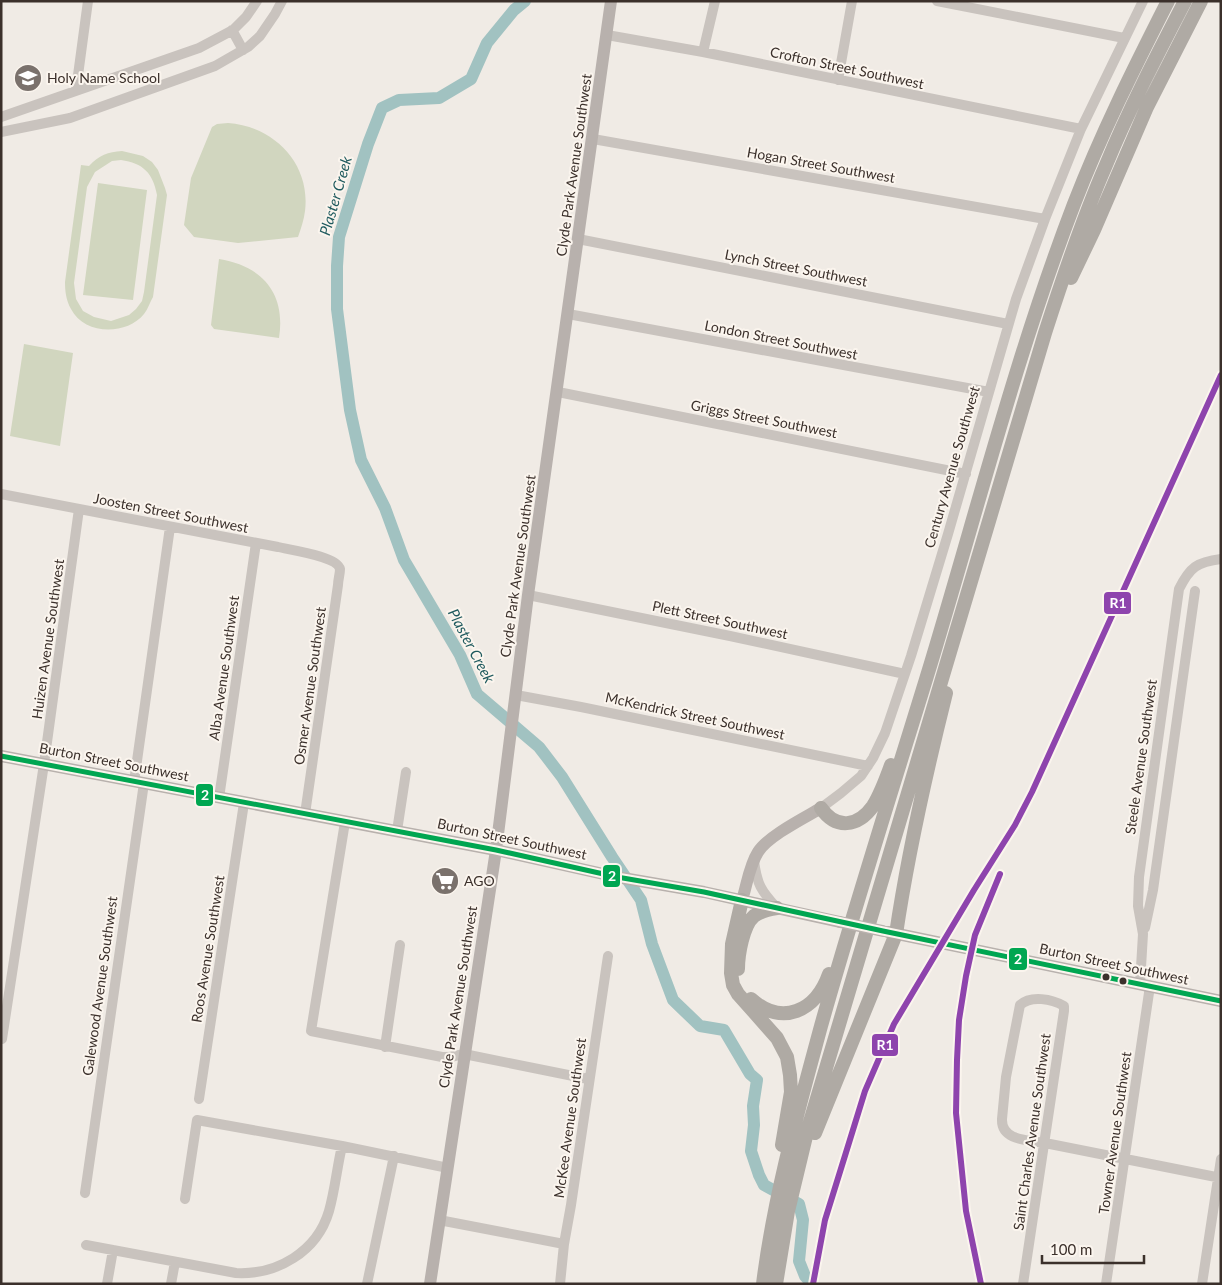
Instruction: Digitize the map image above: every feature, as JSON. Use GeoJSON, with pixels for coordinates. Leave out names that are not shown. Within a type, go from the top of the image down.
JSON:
{"type":"FeatureCollection","features":[{"type":"Feature","properties":{"kind":"highway"},"geometry":{"type":"LineString","coordinates":[[763,1284],[772,1224],[784,1166],[806,1080],[841,955],[921,696],[1017,370],[1058,247],[1106,129],[1168,1]]}},
{"type":"Feature","properties":{"kind":"highway"},"geometry":{"type":"LineString","coordinates":[[776,1284],[795,1177],[819,1088],[1045,333],[1072,251],[1106,164],[1185,1]]}},
{"type":"Feature","properties":{"kind":"highway"},"geometry":{"type":"LineString","coordinates":[[1045,333],[1094,230],[1147,107],[1201,1]]}},
{"type":"Feature","properties":{"kind":"highway"},"geometry":{"type":"LineString","coordinates":[[795,1177],[849,1050],[900,905],[934,743],[953,666],[967,592]]}},
{"type":"Feature","properties":{"kind":"highway"},"geometry":{"type":"LineString","coordinates":[[821,808],[828,817],[841,823],[854,821],[869,810],[882,788],[921,696]]}},
{"type":"Feature","properties":{"kind":"highway"},"geometry":{"type":"LineString","coordinates":[[742,900],[732,944],[731,973],[733,984],[740,998],[777,1038],[787,1058],[790,1092],[782,1141],[784,1166]]}},
{"type":"Feature","properties":{"kind":"highway"},"geometry":{"type":"LineString","coordinates":[[777,908],[758,913],[749,921],[740,953],[739,980],[747,996],[757,1004],[767,1010],[780,1013],[795,1012],[806,1007],[819,995],[831,967],[841,955]]}},
{"type":"Feature","properties":{"kind":"main road","name":"Clyde Park Avenue Southwest"},"geometry":{"type":"LineString","coordinates":[[430,1284],[496,850],[528,595],[558,392],[611,1]]}},
{"type":"Feature","properties":{"kind":"main road","name":"Burton Street Southwest"},"geometry":{"type":"LineString","coordinates":[[1,756],[496,850],[617,877],[742,900],[914,938],[1221,1001]]}},
{"type":"Feature","properties":{"kind":"main road","name":"Century Avenue Southwest"},"geometry":{"type":"LineString","coordinates":[[742,900],[758,851],[765,844],[821,808]]}},
{"type":"Feature","properties":{"kind":"street"},"geometry":{"type":"LineString","coordinates":[[76,90],[88,1]]}},
{"type":"Feature","properties":{"kind":"street"},"geometry":{"type":"LineString","coordinates":[[1,117],[76,90],[185,55],[217,40],[232,30],[246,17],[257,1]]}},
{"type":"Feature","properties":{"kind":"street"},"geometry":{"type":"LineString","coordinates":[[1,132],[70,118],[215,66],[243,50],[260,36],[282,1]]}},
{"type":"Feature","properties":{"kind":"street"},"geometry":{"type":"LineString","coordinates":[[703,52],[715,1]]}},
{"type":"Feature","properties":{"kind":"street"},"geometry":{"type":"LineString","coordinates":[[838,80],[852,1]]}},
{"type":"Feature","properties":{"kind":"street"},"geometry":{"type":"LineString","coordinates":[[938,1],[1124,38]]}},
{"type":"Feature","properties":{"kind":"street","name":"Century Avenue Southwest"},"geometry":{"type":"LineString","coordinates":[[821,808],[847,788],[868,766],[885,733],[966,474],[1008,324],[1045,219],[1081,130],[1124,38],[1144,1]]}},
{"type":"Feature","properties":{"kind":"street"},"geometry":{"type":"LineString","coordinates":[[232,30],[243,50]]}},
{"type":"Feature","properties":{"kind":"street","name":"Crofton Street Southwest"},"geometry":{"type":"LineString","coordinates":[[607,35],[703,52],[1081,130]]}},
{"type":"Feature","properties":{"kind":"street","name":"Hogan Street Southwest"},"geometry":{"type":"LineString","coordinates":[[593,139],[1045,219]]}},
{"type":"Feature","properties":{"kind":"street","name":"Lynch Street Southwest"},"geometry":{"type":"LineString","coordinates":[[578,238],[1008,324]]}},
{"type":"Feature","properties":{"kind":"street","name":"London Street Southwest"},"geometry":{"type":"LineString","coordinates":[[568,314],[989,392]]}},
{"type":"Feature","properties":{"kind":"street","name":"Griggs Street Southwest"},"geometry":{"type":"LineString","coordinates":[[558,392],[966,474]]}},
{"type":"Feature","properties":{"kind":"street","name":"Joosten Street Southwest"},"geometry":{"type":"LineString","coordinates":[[1,494],[256,543],[319,556],[336,562]]}},
{"type":"Feature","properties":{"kind":"street","name":"Huizen Avenue Southwest"},"geometry":{"type":"LineString","coordinates":[[2,1039],[44,764],[79,509]]}},
{"type":"Feature","properties":{"kind":"street","name":"Galewood Avenue Southwest"},"geometry":{"type":"LineString","coordinates":[[85,1192],[139,782],[170,527]]}},
{"type":"Feature","properties":{"kind":"street","name":"Alba Avenue Southwest"},"geometry":{"type":"LineString","coordinates":[[219,798],[256,543]]}},
{"type":"Feature","properties":{"kind":"street","name":"Steele Avenue Southwest"},"geometry":{"type":"LineString","coordinates":[[1145,985],[1143,934],[1138,906],[1139,877],[1179,589],[1186,575],[1194,567],[1203,562],[1221,559]]}},
{"type":"Feature","properties":{"kind":"street","name":"Osmer Avenue Southwest"},"geometry":{"type":"LineString","coordinates":[[306,814],[338,585],[340,568],[336,562]]}},
{"type":"Feature","properties":{"kind":"street"},"geometry":{"type":"LineString","coordinates":[[1143,934],[1153,890],[1195,590]]}},
{"type":"Feature","properties":{"kind":"street","name":"Plett Street Southwest"},"geometry":{"type":"LineString","coordinates":[[528,595],[905,674]]}},
{"type":"Feature","properties":{"kind":"street","name":"McKendrick Street Southwest"},"geometry":{"type":"LineString","coordinates":[[515,700],[581,707],[868,766]]}},
{"type":"Feature","properties":{"kind":"street"},"geometry":{"type":"LineString","coordinates":[[397,832],[406,772]]}},
{"type":"Feature","properties":{"kind":"street","name":"Roos Avenue Southwest"},"geometry":{"type":"LineString","coordinates":[[199,1099],[244,802]]}},
{"type":"Feature","properties":{"kind":"street"},"geometry":{"type":"LineString","coordinates":[[345,822],[311,1031],[442,1057],[450,1058],[464,1054],[588,1079]]}},
{"type":"Feature","properties":{"kind":"street"},"geometry":{"type":"LineString","coordinates":[[754,860],[759,887],[777,908]]}},
{"type":"Feature","properties":{"kind":"street"},"geometry":{"type":"LineString","coordinates":[[385,1047],[400,945]]}},
{"type":"Feature","properties":{"kind":"street","name":"McKee Avenue Southwest"},"geometry":{"type":"LineString","coordinates":[[560,1284],[588,1079],[608,956]]}},
{"type":"Feature","properties":{"kind":"street","name":"Towner Avenue Southwest"},"geometry":{"type":"LineString","coordinates":[[1106,1284],[1126,1158],[1145,985]]}},
{"type":"Feature","properties":{"kind":"street","name":"Saint Charles Avenue Southwest"},"geometry":{"type":"LineString","coordinates":[[1024,1284],[1045,1143],[1064,1011],[1064,1006],[1058,1002],[1032,999],[1024,1001],[1020,1005],[1006,1077],[1002,1125],[1004,1131],[1012,1137],[1045,1143]]}},
{"type":"Feature","properties":{"kind":"street"},"geometry":{"type":"LineString","coordinates":[[185,1199],[197,1120],[342,1146],[448,1168]]}},
{"type":"Feature","properties":{"kind":"street"},"geometry":{"type":"LineString","coordinates":[[1045,1143],[1219,1178]]}},
{"type":"Feature","properties":{"kind":"street"},"geometry":{"type":"LineString","coordinates":[[86,1245],[236,1273],[269,1270],[295,1257],[315,1237],[329,1211],[342,1146]]}},
{"type":"Feature","properties":{"kind":"street"},"geometry":{"type":"LineString","coordinates":[[367,1284],[394,1156]]}},
{"type":"Feature","properties":{"kind":"street"},"geometry":{"type":"LineString","coordinates":[[1202,1284],[1221,1159]]}},
{"type":"Feature","properties":{"kind":"street"},"geometry":{"type":"LineString","coordinates":[[439,1220],[564,1244]]}},
{"type":"Feature","properties":{"kind":"street"},"geometry":{"type":"LineString","coordinates":[[107,1284],[113,1250]]}},
{"type":"Feature","properties":{"kind":"street"},"geometry":{"type":"LineString","coordinates":[[171,1284],[175,1262]]}},
{"type":"Feature","properties":{"kind":"green space"},"geometry":{"type":"Polygon","coordinates":[[[228,123],[260,131],[286,150],[295,163],[302,177],[305,194],[305,214],[298,237],[238,243],[194,237],[184,225],[191,178],[212,127],[217,124],[228,123]]]}},
{"type":"Feature","properties":{"kind":"green space"},"geometry":{"type":"Polygon","coordinates":[[[122,151],[143,156],[152,162],[158,170],[167,195],[153,297],[144,314],[136,321],[127,326],[106,330],[85,324],[77,318],[68,302],[65,282],[81,165],[89,166],[108,153],[122,151]],[[112,161],[95,172],[87,187],[74,283],[76,299],[83,311],[94,317],[111,321],[129,315],[142,301],[157,195],[153,181],[146,170],[129,161],[112,161]]]}},
{"type":"Feature","properties":{"kind":"green space"},"geometry":{"type":"Polygon","coordinates":[[[98,183],[147,190],[133,300],[83,295],[98,183]]]}},
{"type":"Feature","properties":{"kind":"green space"},"geometry":{"type":"Polygon","coordinates":[[[219,259],[248,268],[259,275],[268,285],[275,296],[279,308],[279,338],[214,329],[211,325],[219,259]]]}},
{"type":"Feature","properties":{"kind":"green space"},"geometry":{"type":"Polygon","coordinates":[[[24,344],[73,353],[60,446],[10,436],[24,344]]]}},
{"type":"Feature","properties":{"kind":"waterway","name":"Plaster Creek"},"geometry":{"type":"LineString","coordinates":[[525,1],[514,10],[487,43],[471,79],[439,98],[399,100],[382,108],[368,144],[339,237],[337,266],[337,309],[350,410],[361,460],[385,508],[404,560],[460,655],[477,694],[539,747],[562,777],[641,900],[652,944],[673,1000],[700,1026],[724,1030],[750,1074],[757,1080],[753,1106],[754,1125],[751,1151],[764,1185],[799,1204],[803,1220],[799,1261],[805,1276],[812,1284]]}},
{"type":"Feature","properties":{"kind":"transit line","name":"R1"},"geometry":{"type":"LineString","coordinates":[[813,1284],[825,1220],[865,1091],[894,1024],[1015,825],[1032,792],[1221,375]]}},
{"type":"Feature","properties":{"kind":"transit line","name":"2"},"geometry":{"type":"LineString","coordinates":[[1,756],[496,850],[617,877],[704,892],[1221,1001]]}},
{"type":"Feature","properties":{"kind":"transit line","name":"R1"},"geometry":{"type":"LineString","coordinates":[[981,1284],[966,1211],[956,1113],[957,1060],[959,1020],[975,935],[1000,874]]}},
{"type":"Feature","properties":{"kind":"place","name":"Holy Name School"},"geometry":{"type":"Point","coordinates":[28,78]}},
{"type":"Feature","properties":{"kind":"place","name":"AGO"},"geometry":{"type":"Point","coordinates":[445,881]}}]}
